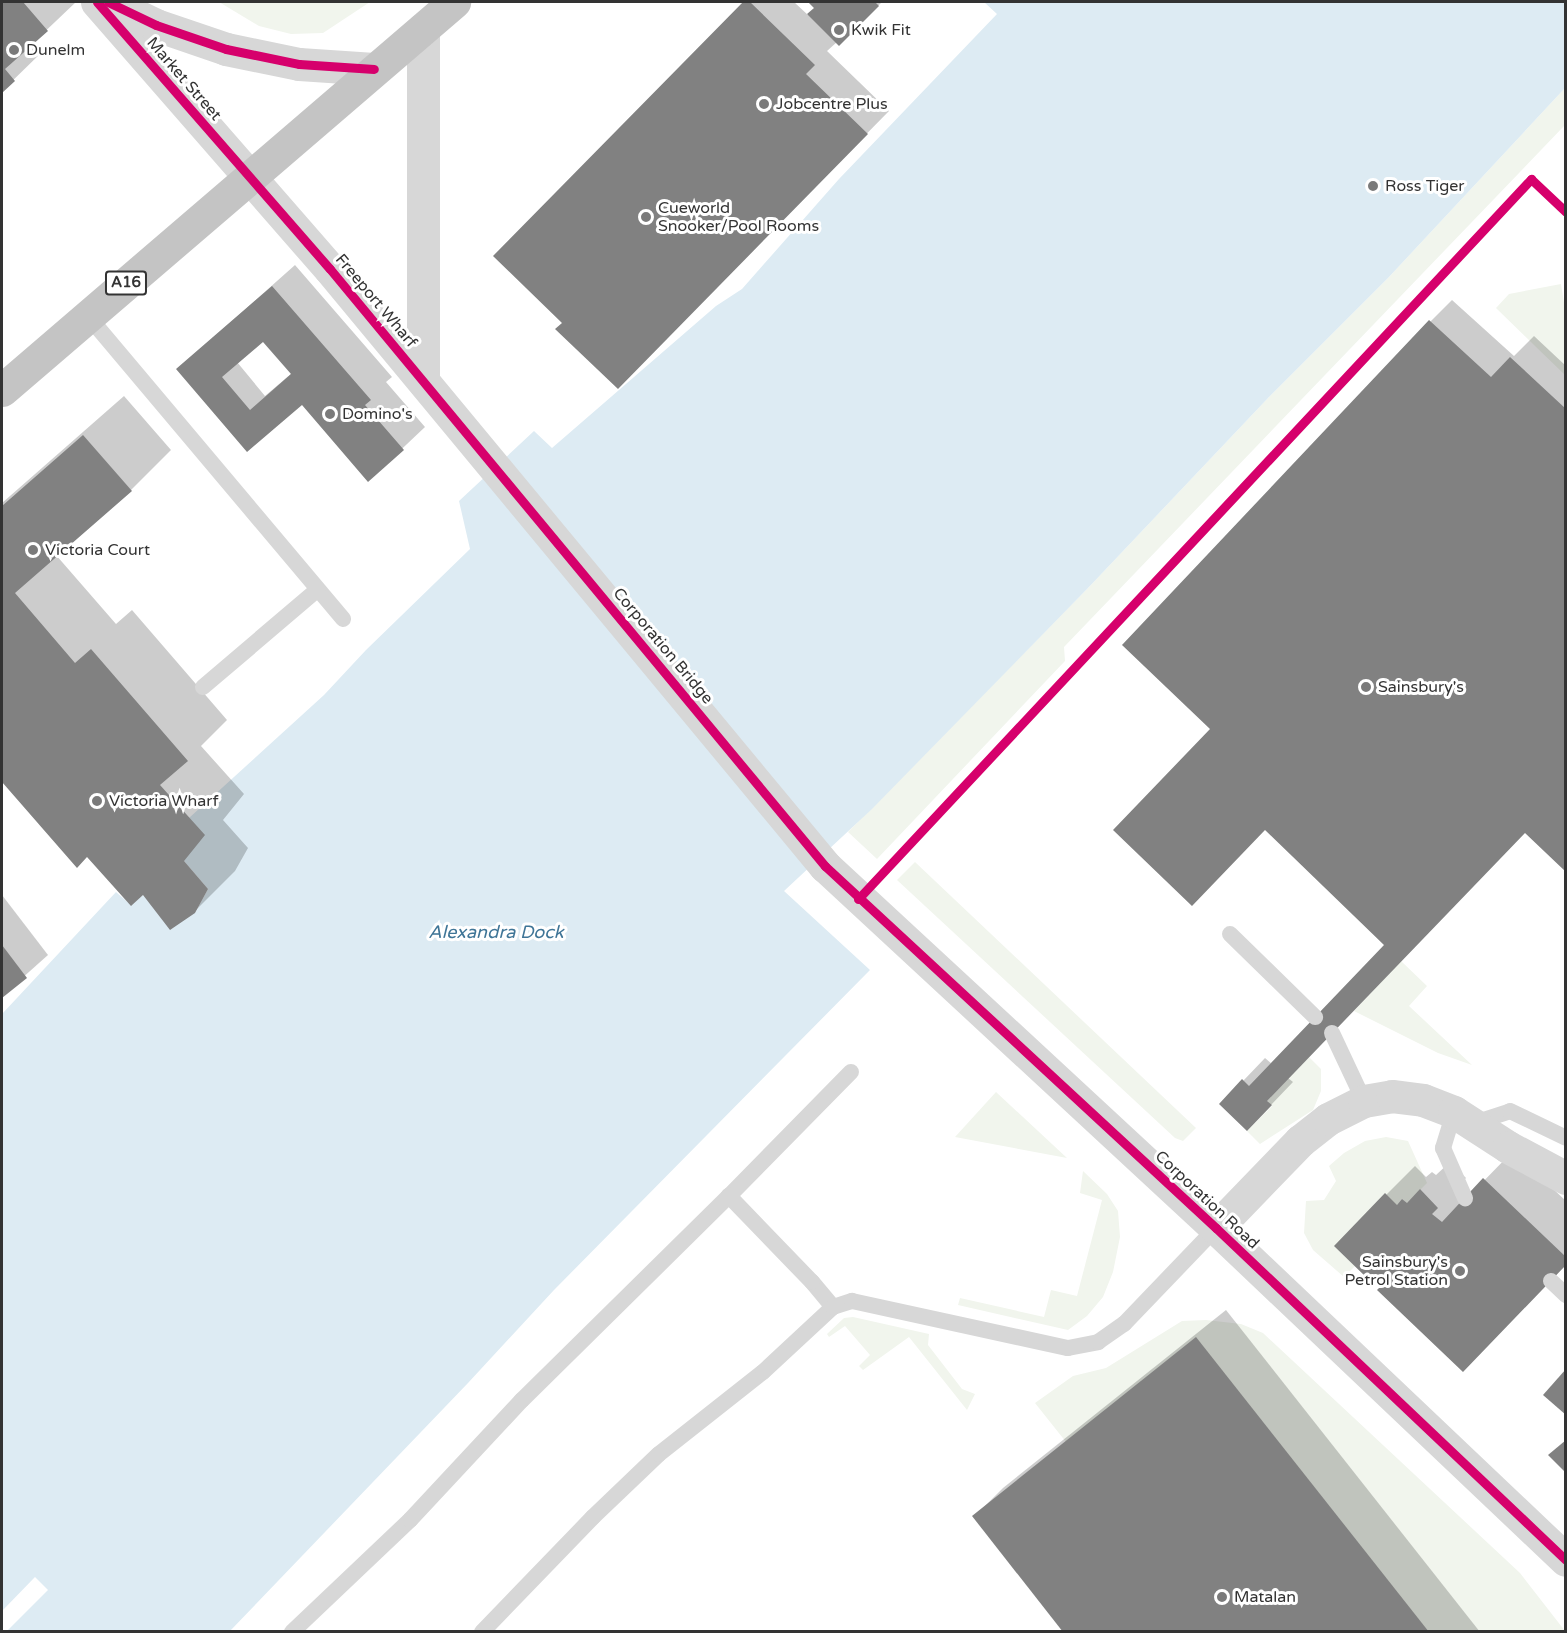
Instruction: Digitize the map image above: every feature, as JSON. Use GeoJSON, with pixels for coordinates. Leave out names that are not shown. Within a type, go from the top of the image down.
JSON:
{"type":"FeatureCollection","features":[{"type":"Feature","properties":{"kind":"highway","name":"A16"},"geometry":{"type":"LineString","coordinates":[[2,390],[454,2]]}},
{"type":"Feature","properties":{"kind":"street","name":"Market Street"},"geometry":{"type":"LineString","coordinates":[[97,2],[250,176]]}},
{"type":"Feature","properties":{"kind":"street"},"geometry":{"type":"LineString","coordinates":[[108,2],[156,25],[226,49],[299,64],[374,69]]}},
{"type":"Feature","properties":{"kind":"street"},"geometry":{"type":"LineString","coordinates":[[423,29],[423,380]]}},
{"type":"Feature","properties":{"kind":"street","name":"Freeport Wharf"},"geometry":{"type":"LineString","coordinates":[[250,176],[477,446]]}},
{"type":"Feature","properties":{"kind":"street","name":"Corporation Bridge"},"geometry":{"type":"LineString","coordinates":[[477,446],[825,866]]}},
{"type":"Feature","properties":{"kind":"street","name":"Corporation Road"},"geometry":{"type":"LineString","coordinates":[[825,866],[1216,1228],[1566,1560]]}},
{"type":"Feature","properties":{"kind":"street"},"geometry":{"type":"LineString","coordinates":[[1216,1228],[1300,1141],[1328,1119],[1364,1101],[1392,1096],[1412,1099],[1464,1117],[1508,1147],[1566,1178]]}},
{"type":"Feature","properties":{"kind":"lane"},"geometry":{"type":"LineString","coordinates":[[88,316],[343,620]]}},
{"type":"Feature","properties":{"kind":"lane"},"geometry":{"type":"LineString","coordinates":[[203,687],[317,590]]}},
{"type":"Feature","properties":{"kind":"lane"},"geometry":{"type":"LineString","coordinates":[[1230,934],[1316,1017]]}},
{"type":"Feature","properties":{"kind":"lane"},"geometry":{"type":"LineString","coordinates":[[1332,1033],[1364,1101]]}},
{"type":"Feature","properties":{"kind":"lane"},"geometry":{"type":"LineString","coordinates":[[292,1632],[410,1520],[522,1400],[851,1072]]}},
{"type":"Feature","properties":{"kind":"lane"},"geometry":{"type":"LineString","coordinates":[[1465,1198],[1443,1148],[1464,1117],[1510,1111],[1566,1138]]}},
{"type":"Feature","properties":{"kind":"lane"},"geometry":{"type":"LineString","coordinates":[[729,1196],[833,1307]]}},
{"type":"Feature","properties":{"kind":"lane"},"geometry":{"type":"LineString","coordinates":[[482,1632],[593,1517],[659,1454],[763,1372],[833,1307],[852,1301],[1068,1348],[1098,1342],[1124,1324],[1216,1228]]}},
{"type":"Feature","properties":{"kind":"lane"},"geometry":{"type":"LineString","coordinates":[[1551,1281],[1566,1295]]}},
{"type":"Feature","properties":{"kind":"shaded area"},"geometry":{"type":"Polygon","coordinates":[[[219,2],[370,2],[323,33],[291,34],[259,26],[219,2]]]}},
{"type":"Feature","properties":{"kind":"shaded area"},"geometry":{"type":"Polygon","coordinates":[[[1565,88],[1565,125],[1064,647],[1065,661],[877,859],[848,832],[1089,587],[1269,397],[1389,277],[1565,88]]]}},
{"type":"Feature","properties":{"kind":"shaded area"},"geometry":{"type":"Polygon","coordinates":[[[1561,284],[1565,309],[1565,375],[1496,308],[1509,294],[1561,284]]]}},
{"type":"Feature","properties":{"kind":"shaded area"},"geometry":{"type":"Polygon","coordinates":[[[915,862],[1196,1128],[1183,1141],[1175,1138],[897,880],[915,862]]]}},
{"type":"Feature","properties":{"kind":"shaded area"},"geometry":{"type":"Polygon","coordinates":[[[1401,961],[1427,986],[1409,1006],[1472,1065],[1438,1053],[1354,1011],[1401,961]]]}},
{"type":"Feature","properties":{"kind":"shaded area"},"geometry":{"type":"Polygon","coordinates":[[[1309,1057],[1321,1069],[1321,1091],[1313,1110],[1260,1144],[1247,1131],[1272,1106],[1267,1101],[1309,1057]]]}},
{"type":"Feature","properties":{"kind":"shaded area"},"geometry":{"type":"Polygon","coordinates":[[[996,1092],[1067,1158],[955,1137],[996,1092]]]}},
{"type":"Feature","properties":{"kind":"shaded area"},"geometry":{"type":"Polygon","coordinates":[[[1386,1137],[1408,1141],[1427,1183],[1407,1203],[1402,1199],[1355,1266],[1344,1277],[1313,1250],[1304,1233],[1306,1201],[1324,1200],[1336,1181],[1329,1166],[1344,1153],[1365,1141],[1386,1137]]]}},
{"type":"Feature","properties":{"kind":"shaded area"},"geometry":{"type":"Polygon","coordinates":[[[1083,1171],[1107,1194],[1118,1211],[1120,1237],[1113,1272],[1103,1297],[1087,1316],[1068,1330],[958,1305],[960,1298],[1044,1317],[1051,1290],[1077,1296],[1102,1200],[1080,1193],[1083,1171]]]}},
{"type":"Feature","properties":{"kind":"shaded area"},"geometry":{"type":"Polygon","coordinates":[[[853,1317],[929,1334],[928,1345],[962,1389],[975,1394],[967,1410],[909,1337],[863,1370],[859,1366],[870,1355],[845,1326],[829,1337],[827,1334],[844,1318],[853,1317]]]}},
{"type":"Feature","properties":{"kind":"shaded area"},"geometry":{"type":"Polygon","coordinates":[[[1206,1320],[1241,1324],[1263,1333],[1520,1573],[1565,1631],[1429,1631],[1066,1442],[1035,1403],[1073,1376],[1106,1368],[1182,1321],[1206,1320]]]}},
{"type":"Feature","properties":{"kind":"water","name":"Alexandra Dock"},"geometry":{"type":"Polygon","coordinates":[[[984,2],[1565,2],[1565,88],[1389,277],[1269,397],[1089,587],[872,809],[784,891],[870,970],[554,1290],[230,1631],[2,1631],[2,1014],[116,892],[131,905],[143,895],[195,913],[208,889],[184,861],[189,818],[324,695],[366,650],[470,549],[459,501],[534,431],[552,448],[716,306],[742,289],[839,179],[997,14],[984,2]]]}},
{"type":"Feature","properties":{"kind":"pier"},"geometry":{"type":"Polygon","coordinates":[[[35,1577],[48,1590],[7,1631],[2,1631],[2,1611],[35,1577]]]}},
{"type":"Feature","properties":{"kind":"building","name":"Dunelm"},"geometry":{"type":"Polygon","coordinates":[[[2,2],[23,2],[48,31],[5,69],[15,81],[2,93],[2,2]]]}},
{"type":"Feature","properties":{"kind":"building"},"geometry":{"type":"Polygon","coordinates":[[[743,2],[750,2],[815,65],[806,74],[868,134],[618,389],[555,329],[562,323],[493,256],[743,2]]]}},
{"type":"Feature","properties":{"kind":"building","name":"Kwik Fit"},"geometry":{"type":"Polygon","coordinates":[[[808,2],[875,2],[879,6],[839,46],[807,14],[814,8],[808,2]]]}},
{"type":"Feature","properties":{"kind":"building"},"geometry":{"type":"Polygon","coordinates":[[[272,286],[371,400],[365,405],[404,450],[368,482],[302,405],[247,452],[176,369],[272,286]],[[263,342],[222,377],[250,410],[291,374],[263,342]]]}},
{"type":"Feature","properties":{"kind":"building","name":"Sainsbury's"},"geometry":{"type":"Polygon","coordinates":[[[1429,320],[1491,377],[1510,357],[1566,409],[1566,872],[1525,833],[1267,1101],[1272,1105],[1247,1131],[1219,1104],[1242,1079],[1249,1086],[1384,945],[1265,830],[1192,906],[1113,830],[1210,729],[1122,645],[1429,320]]]}},
{"type":"Feature","properties":{"kind":"building","name":"Victoria Wharf"},"geometry":{"type":"Polygon","coordinates":[[[83,435],[132,491],[15,593],[75,663],[91,649],[188,761],[160,785],[205,835],[184,861],[208,889],[195,913],[170,930],[143,895],[131,906],[87,857],[77,868],[2,782],[2,506],[83,435]]]}},
{"type":"Feature","properties":{"kind":"building"},"geometry":{"type":"Polygon","coordinates":[[[2,945],[27,978],[2,998],[2,945]]]}},
{"type":"Feature","properties":{"kind":"building","name":"Sainsbury's Petrol Station"},"geometry":{"type":"Polygon","coordinates":[[[1483,1178],[1566,1257],[1566,1265],[1463,1372],[1377,1290],[1381,1286],[1372,1277],[1369,1280],[1334,1246],[1385,1193],[1397,1205],[1402,1199],[1407,1203],[1420,1189],[1438,1208],[1432,1214],[1442,1222],[1483,1178]]]}},
{"type":"Feature","properties":{"kind":"building"},"geometry":{"type":"Polygon","coordinates":[[[1196,1337],[1429,1632],[1063,1632],[972,1516],[1196,1337]]]}},
{"type":"Feature","properties":{"kind":"building"},"geometry":{"type":"Polygon","coordinates":[[[1566,1369],[1566,1415],[1543,1395],[1566,1369]]]}},
{"type":"Feature","properties":{"kind":"building"},"geometry":{"type":"Polygon","coordinates":[[[1566,1440],[1566,1473],[1548,1455],[1566,1440]]]}},
{"type":"Feature","properties":{"kind":"cycle path"},"geometry":{"type":"LineString","coordinates":[[97,2],[330,269],[825,866],[1216,1228],[1566,1560]]}},
{"type":"Feature","properties":{"kind":"cycle path"},"geometry":{"type":"LineString","coordinates":[[108,2],[156,25],[226,49],[299,64],[374,69]]}},
{"type":"Feature","properties":{"kind":"cycle path"},"geometry":{"type":"LineString","coordinates":[[858,899],[1531,179],[1566,212]]}},
{"type":"Feature","properties":{"kind":"place","name":"Kwik Fit"},"geometry":{"type":"Point","coordinates":[839,30]}},
{"type":"Feature","properties":{"kind":"place","name":"Dunelm"},"geometry":{"type":"Point","coordinates":[14,50]}},
{"type":"Feature","properties":{"kind":"place","name":"Jobcentre Plus"},"geometry":{"type":"Point","coordinates":[764,104]}},
{"type":"Feature","properties":{"kind":"place","name":"Ross Tiger"},"geometry":{"type":"Point","coordinates":[1373,186]}},
{"type":"Feature","properties":{"kind":"place","name":"Cueworld Snooker/Pool Rooms"},"geometry":{"type":"Point","coordinates":[646,217]}},
{"type":"Feature","properties":{"kind":"place","name":"Domino's"},"geometry":{"type":"Point","coordinates":[330,414]}},
{"type":"Feature","properties":{"kind":"place","name":"Victoria Court"},"geometry":{"type":"Point","coordinates":[33,550]}},
{"type":"Feature","properties":{"kind":"place","name":"Sainsbury's"},"geometry":{"type":"Point","coordinates":[1366,687]}},
{"type":"Feature","properties":{"kind":"place","name":"Victoria Wharf"},"geometry":{"type":"Point","coordinates":[97,801]}},
{"type":"Feature","properties":{"kind":"place","name":"Sainsbury's Petrol Station"},"geometry":{"type":"Point","coordinates":[1460,1271]}},
{"type":"Feature","properties":{"kind":"place","name":"Matalan"},"geometry":{"type":"Point","coordinates":[1222,1597]}}]}
